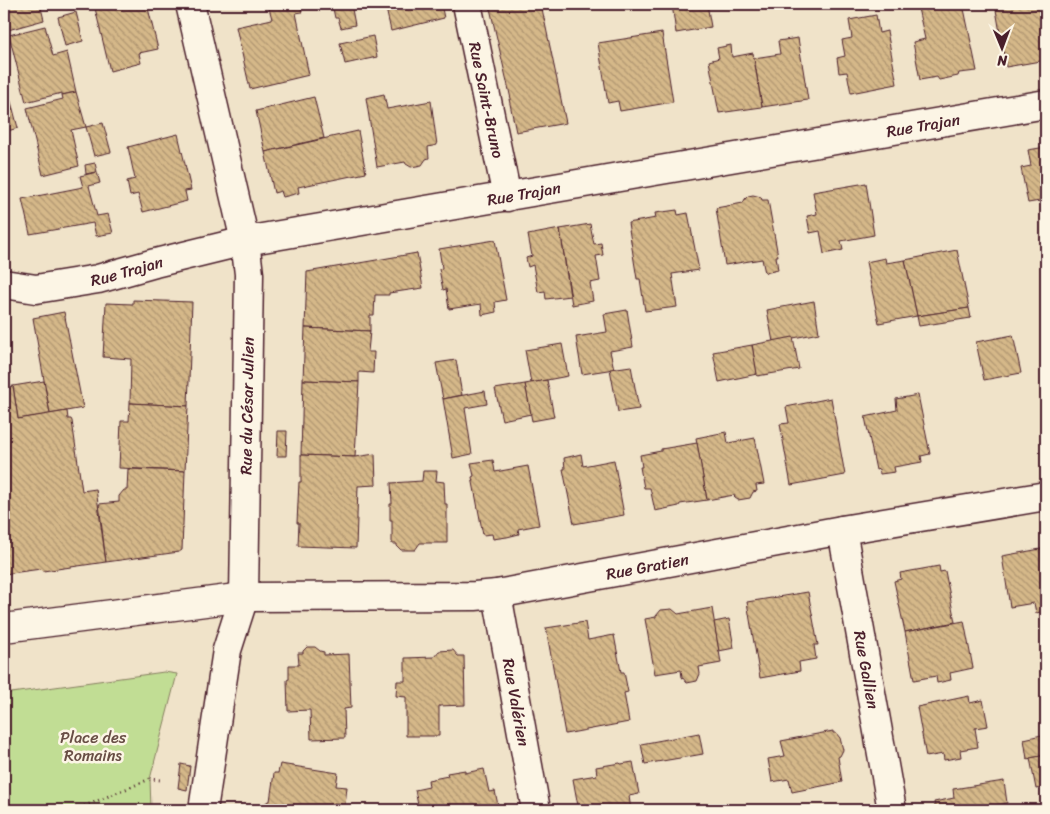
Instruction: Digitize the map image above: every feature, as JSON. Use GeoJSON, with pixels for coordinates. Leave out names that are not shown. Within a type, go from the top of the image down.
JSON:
{"type":"FeatureCollection","features":[{"type":"Feature","properties":{"kind":"street","name":"Rue du César Julien"},"geometry":{"type":"LineString","coordinates":[[190,4],[245,241],[249,274],[244,597],[227,650],[203,810]]}},
{"type":"Feature","properties":{"kind":"street","name":"Rue Saint-Bruno"},"geometry":{"type":"LineString","coordinates":[[467,4],[506,196]]}},
{"type":"Feature","properties":{"kind":"street","name":"Rue Trajan"},"geometry":{"type":"LineString","coordinates":[[4,284],[36,289],[98,279],[245,241],[1046,104]]}},
{"type":"Feature","properties":{"kind":"street","name":"Rue Gratien"},"geometry":{"type":"LineString","coordinates":[[244,597],[465,596],[497,594],[842,530],[1046,496]]}},
{"type":"Feature","properties":{"kind":"street","name":"Rue Gallien"},"geometry":{"type":"LineString","coordinates":[[842,530],[892,810]]}},
{"type":"Feature","properties":{"kind":"street","name":"Rue Valérien"},"geometry":{"type":"LineString","coordinates":[[497,594],[536,810]]}},
{"type":"Feature","properties":{"kind":"street"},"geometry":{"type":"LineString","coordinates":[[4,628],[244,597]]}},
{"type":"Feature","properties":{"kind":"path"},"geometry":{"type":"LineString","coordinates":[[75,810],[150,779],[161,780]]}},
{"type":"Feature","properties":{"kind":"green space","name":"Place des Romains"},"geometry":{"type":"Polygon","coordinates":[[[164,672],[177,674],[150,779],[151,810],[4,810],[4,694],[164,672]]]}},
{"type":"Feature","properties":{"kind":"building"},"geometry":{"type":"Polygon","coordinates":[[[4,4],[40,4],[44,20],[8,30],[4,14],[4,4]]]}},
{"type":"Feature","properties":{"kind":"building"},"geometry":{"type":"Polygon","coordinates":[[[112,4],[147,4],[158,49],[139,53],[141,63],[110,71],[95,8],[112,4]]]}},
{"type":"Feature","properties":{"kind":"building"},"geometry":{"type":"Polygon","coordinates":[[[268,4],[300,4],[302,12],[296,13],[309,75],[250,89],[236,27],[272,19],[268,4]]]}},
{"type":"Feature","properties":{"kind":"building"},"geometry":{"type":"Polygon","coordinates":[[[332,4],[351,4],[355,25],[341,28],[338,18],[335,18],[332,4]]]}},
{"type":"Feature","properties":{"kind":"building"},"geometry":{"type":"Polygon","coordinates":[[[385,4],[441,4],[444,18],[391,31],[385,4]]]}},
{"type":"Feature","properties":{"kind":"building"},"geometry":{"type":"Polygon","coordinates":[[[489,4],[541,4],[566,123],[516,132],[509,99],[511,99],[489,4]]]}},
{"type":"Feature","properties":{"kind":"building"},"geometry":{"type":"Polygon","coordinates":[[[672,4],[707,4],[711,27],[676,33],[672,4]]]}},
{"type":"Feature","properties":{"kind":"building"},"geometry":{"type":"Polygon","coordinates":[[[917,4],[963,4],[977,71],[959,73],[958,76],[939,80],[937,77],[920,80],[913,42],[925,39],[917,4]]]}},
{"type":"Feature","properties":{"kind":"building"},"geometry":{"type":"Polygon","coordinates":[[[995,4],[1046,4],[1046,60],[1006,67],[995,4]]]}},
{"type":"Feature","properties":{"kind":"building"},"geometry":{"type":"Polygon","coordinates":[[[76,12],[83,41],[65,46],[58,17],[76,12]]]}},
{"type":"Feature","properties":{"kind":"building"},"geometry":{"type":"Polygon","coordinates":[[[876,15],[879,33],[887,31],[897,84],[851,93],[847,72],[839,73],[837,58],[845,56],[842,40],[852,38],[849,20],[876,15]]]}},
{"type":"Feature","properties":{"kind":"building"},"geometry":{"type":"Polygon","coordinates":[[[45,26],[53,56],[67,52],[76,92],[62,95],[62,93],[26,102],[9,35],[45,26]]]}},
{"type":"Feature","properties":{"kind":"building"},"geometry":{"type":"Polygon","coordinates":[[[662,33],[673,102],[620,111],[618,101],[608,103],[598,43],[662,33]]]}},
{"type":"Feature","properties":{"kind":"building"},"geometry":{"type":"Polygon","coordinates":[[[373,36],[377,57],[345,64],[340,43],[373,36]]]}},
{"type":"Feature","properties":{"kind":"building"},"geometry":{"type":"Polygon","coordinates":[[[798,38],[808,100],[762,107],[754,58],[780,54],[778,41],[798,38]]]}},
{"type":"Feature","properties":{"kind":"building"},"geometry":{"type":"Polygon","coordinates":[[[731,45],[732,57],[753,53],[762,107],[719,113],[709,61],[719,58],[717,48],[731,45]]]}},
{"type":"Feature","properties":{"kind":"building"},"geometry":{"type":"Polygon","coordinates":[[[76,92],[86,127],[71,130],[79,166],[43,175],[27,108],[63,99],[62,95],[76,92]]]}},
{"type":"Feature","properties":{"kind":"building"},"geometry":{"type":"Polygon","coordinates":[[[384,94],[387,109],[431,101],[437,145],[428,147],[429,158],[422,165],[411,167],[405,162],[377,167],[366,98],[384,94]]]}},
{"type":"Feature","properties":{"kind":"building"},"geometry":{"type":"Polygon","coordinates":[[[9,95],[13,109],[4,111],[4,96],[9,95]]]}},
{"type":"Feature","properties":{"kind":"building"},"geometry":{"type":"Polygon","coordinates":[[[314,97],[324,138],[265,152],[256,111],[314,97]]]}},
{"type":"Feature","properties":{"kind":"building"},"geometry":{"type":"Polygon","coordinates":[[[13,109],[18,128],[4,132],[4,111],[13,109]]]}},
{"type":"Feature","properties":{"kind":"building"},"geometry":{"type":"Polygon","coordinates":[[[103,123],[111,152],[94,156],[86,127],[103,123]]]}},
{"type":"Feature","properties":{"kind":"building"},"geometry":{"type":"Polygon","coordinates":[[[358,131],[366,173],[298,187],[299,193],[283,197],[281,191],[274,193],[265,152],[358,131]]]}},
{"type":"Feature","properties":{"kind":"building"},"geometry":{"type":"Polygon","coordinates":[[[178,134],[191,190],[185,191],[187,201],[143,212],[138,194],[130,196],[127,181],[135,179],[128,147],[178,134]]]}},
{"type":"Feature","properties":{"kind":"building"},"geometry":{"type":"Polygon","coordinates":[[[1046,147],[1046,200],[1028,203],[1021,168],[1031,166],[1028,150],[1046,147]]]}},
{"type":"Feature","properties":{"kind":"building"},"geometry":{"type":"Polygon","coordinates":[[[95,163],[97,172],[86,174],[85,165],[95,163]]]}},
{"type":"Feature","properties":{"kind":"building"},"geometry":{"type":"Polygon","coordinates":[[[97,172],[100,183],[89,186],[97,216],[108,214],[113,233],[96,236],[93,223],[30,234],[22,199],[83,187],[80,176],[97,172]]]}},
{"type":"Feature","properties":{"kind":"building"},"geometry":{"type":"Polygon","coordinates":[[[866,183],[874,235],[841,241],[843,250],[824,254],[820,231],[810,233],[807,216],[817,214],[813,192],[866,183]]]}},
{"type":"Feature","properties":{"kind":"building"},"geometry":{"type":"Polygon","coordinates":[[[748,196],[761,197],[762,200],[768,200],[778,256],[776,256],[778,270],[765,273],[762,259],[725,265],[716,208],[743,203],[748,196]]]}},
{"type":"Feature","properties":{"kind":"building"},"geometry":{"type":"Polygon","coordinates":[[[677,210],[678,215],[688,213],[699,270],[672,274],[677,307],[645,311],[640,279],[637,279],[628,223],[656,218],[655,213],[677,210]]]}},
{"type":"Feature","properties":{"kind":"building"},"geometry":{"type":"Polygon","coordinates":[[[590,224],[594,244],[601,243],[603,255],[596,256],[600,281],[590,283],[593,301],[572,305],[560,229],[590,224]]]}},
{"type":"Feature","properties":{"kind":"building"},"geometry":{"type":"Polygon","coordinates":[[[560,229],[570,296],[546,299],[545,291],[538,292],[533,265],[528,267],[526,258],[532,256],[528,235],[560,229]]]}},
{"type":"Feature","properties":{"kind":"building"},"geometry":{"type":"Polygon","coordinates":[[[495,240],[506,300],[495,302],[496,312],[482,315],[481,304],[449,309],[446,289],[443,290],[439,269],[442,268],[439,249],[495,240]]]}},
{"type":"Feature","properties":{"kind":"building"},"geometry":{"type":"Polygon","coordinates":[[[957,250],[969,308],[917,316],[905,260],[957,250]]]}},
{"type":"Feature","properties":{"kind":"building"},"geometry":{"type":"Polygon","coordinates":[[[417,253],[423,288],[389,293],[389,295],[375,295],[374,315],[370,315],[370,331],[305,328],[307,272],[417,253]]]}},
{"type":"Feature","properties":{"kind":"building"},"geometry":{"type":"Polygon","coordinates":[[[885,258],[886,263],[905,260],[917,316],[879,323],[866,262],[885,258]]]}},
{"type":"Feature","properties":{"kind":"building"},"geometry":{"type":"Polygon","coordinates":[[[133,300],[192,302],[188,406],[130,403],[131,359],[103,357],[106,303],[133,304],[133,300]]]}},
{"type":"Feature","properties":{"kind":"building"},"geometry":{"type":"Polygon","coordinates":[[[814,301],[819,333],[773,342],[767,310],[814,301]]]}},
{"type":"Feature","properties":{"kind":"building"},"geometry":{"type":"Polygon","coordinates":[[[969,308],[971,318],[919,326],[917,316],[969,308]]]}},
{"type":"Feature","properties":{"kind":"building"},"geometry":{"type":"Polygon","coordinates":[[[627,310],[633,347],[610,351],[614,369],[582,374],[576,337],[607,332],[604,314],[627,310]]]}},
{"type":"Feature","properties":{"kind":"building"},"geometry":{"type":"Polygon","coordinates":[[[64,312],[83,408],[50,414],[33,318],[64,312]]]}},
{"type":"Feature","properties":{"kind":"building"},"geometry":{"type":"Polygon","coordinates":[[[305,328],[370,331],[368,352],[374,352],[373,373],[359,372],[359,382],[303,380],[305,328]]]}},
{"type":"Feature","properties":{"kind":"building"},"geometry":{"type":"Polygon","coordinates":[[[1013,335],[1021,373],[984,380],[976,342],[1013,335]]]}},
{"type":"Feature","properties":{"kind":"building"},"geometry":{"type":"Polygon","coordinates":[[[793,337],[799,369],[757,376],[752,345],[793,337]]]}},
{"type":"Feature","properties":{"kind":"building"},"geometry":{"type":"Polygon","coordinates":[[[562,344],[568,376],[531,383],[525,350],[562,344]]]}},
{"type":"Feature","properties":{"kind":"building"},"geometry":{"type":"Polygon","coordinates":[[[752,345],[757,374],[719,382],[713,352],[752,345]]]}},
{"type":"Feature","properties":{"kind":"building"},"geometry":{"type":"Polygon","coordinates":[[[456,360],[462,395],[443,399],[436,363],[456,360]]]}},
{"type":"Feature","properties":{"kind":"building"},"geometry":{"type":"Polygon","coordinates":[[[631,366],[639,409],[618,412],[610,369],[631,366]]]}},
{"type":"Feature","properties":{"kind":"building"},"geometry":{"type":"Polygon","coordinates":[[[303,380],[359,382],[355,457],[301,455],[303,380]]]}},
{"type":"Feature","properties":{"kind":"building"},"geometry":{"type":"Polygon","coordinates":[[[547,380],[554,417],[532,421],[525,384],[547,380]]]}},
{"type":"Feature","properties":{"kind":"building"},"geometry":{"type":"Polygon","coordinates":[[[44,381],[50,414],[18,419],[13,386],[44,381]]]}},
{"type":"Feature","properties":{"kind":"building"},"geometry":{"type":"Polygon","coordinates":[[[525,384],[531,414],[502,420],[495,389],[525,384]]]}},
{"type":"Feature","properties":{"kind":"building"},"geometry":{"type":"Polygon","coordinates":[[[13,386],[18,419],[67,411],[68,419],[72,421],[82,491],[96,489],[106,562],[43,571],[41,569],[4,574],[4,388],[13,386]]]}},
{"type":"Feature","properties":{"kind":"building"},"geometry":{"type":"Polygon","coordinates":[[[485,391],[487,404],[465,408],[472,454],[453,458],[443,399],[485,391]]]}},
{"type":"Feature","properties":{"kind":"building"},"geometry":{"type":"Polygon","coordinates":[[[918,395],[930,454],[921,456],[922,462],[894,467],[895,472],[880,474],[879,469],[876,470],[865,417],[897,410],[896,399],[918,395]]]}},
{"type":"Feature","properties":{"kind":"building"},"geometry":{"type":"Polygon","coordinates":[[[831,398],[845,475],[791,485],[780,424],[789,423],[786,407],[831,398]]]}},
{"type":"Feature","properties":{"kind":"building"},"geometry":{"type":"Polygon","coordinates":[[[130,403],[188,406],[185,471],[119,468],[121,421],[129,421],[130,403]]]}},
{"type":"Feature","properties":{"kind":"building"},"geometry":{"type":"Polygon","coordinates":[[[278,431],[287,431],[286,456],[277,456],[278,431]]]}},
{"type":"Feature","properties":{"kind":"building"},"geometry":{"type":"Polygon","coordinates":[[[726,432],[728,443],[755,438],[764,484],[756,485],[757,491],[753,492],[750,498],[738,500],[734,495],[707,500],[696,438],[726,432]]]}},
{"type":"Feature","properties":{"kind":"building"},"geometry":{"type":"Polygon","coordinates":[[[697,443],[707,500],[680,504],[679,506],[655,511],[650,488],[644,488],[640,455],[661,451],[661,449],[697,443]]]}},
{"type":"Feature","properties":{"kind":"building"},"geometry":{"type":"Polygon","coordinates":[[[375,454],[376,485],[358,486],[356,548],[298,546],[299,523],[297,523],[299,482],[301,482],[301,455],[355,457],[375,454]]]}},
{"type":"Feature","properties":{"kind":"building"},"geometry":{"type":"Polygon","coordinates":[[[581,454],[583,466],[614,460],[624,515],[574,524],[563,469],[565,469],[564,458],[581,454]]]}},
{"type":"Feature","properties":{"kind":"building"},"geometry":{"type":"Polygon","coordinates":[[[493,460],[495,472],[528,466],[539,525],[518,529],[519,534],[507,537],[493,539],[492,534],[483,535],[471,463],[493,460]]]}},
{"type":"Feature","properties":{"kind":"building"},"geometry":{"type":"Polygon","coordinates":[[[128,469],[185,471],[182,550],[179,552],[106,562],[99,504],[119,502],[119,496],[124,490],[127,490],[128,469]]]}},
{"type":"Feature","properties":{"kind":"building"},"geometry":{"type":"Polygon","coordinates":[[[423,471],[437,471],[436,481],[444,482],[445,504],[447,504],[447,543],[420,543],[415,550],[401,550],[397,544],[392,544],[392,520],[390,520],[390,504],[392,504],[391,483],[422,481],[423,471]]]}},
{"type":"Feature","properties":{"kind":"building"},"geometry":{"type":"Polygon","coordinates":[[[1046,548],[1046,611],[1036,613],[1034,603],[1010,607],[1002,556],[1046,548]]]}},
{"type":"Feature","properties":{"kind":"building"},"geometry":{"type":"Polygon","coordinates":[[[939,566],[940,572],[945,571],[955,622],[905,632],[894,581],[901,579],[900,573],[939,566]]]}},
{"type":"Feature","properties":{"kind":"building"},"geometry":{"type":"Polygon","coordinates":[[[808,592],[818,645],[814,645],[816,659],[799,662],[800,671],[760,678],[747,602],[808,592]]]}},
{"type":"Feature","properties":{"kind":"building"},"geometry":{"type":"Polygon","coordinates":[[[712,608],[721,663],[699,667],[700,674],[697,681],[687,683],[682,677],[681,670],[655,674],[645,619],[656,617],[661,610],[672,609],[678,614],[712,608]]]}},
{"type":"Feature","properties":{"kind":"building"},"geometry":{"type":"Polygon","coordinates":[[[729,619],[734,648],[719,651],[714,622],[729,619]]]}},
{"type":"Feature","properties":{"kind":"building"},"geometry":{"type":"Polygon","coordinates":[[[964,621],[973,668],[950,673],[951,680],[937,683],[936,676],[914,680],[905,632],[964,621]]]}},
{"type":"Feature","properties":{"kind":"building"},"geometry":{"type":"Polygon","coordinates":[[[585,622],[588,640],[614,635],[621,672],[624,672],[628,692],[624,693],[629,722],[565,734],[546,628],[585,622]]]}},
{"type":"Feature","properties":{"kind":"building"},"geometry":{"type":"Polygon","coordinates":[[[307,647],[315,647],[324,652],[324,655],[349,654],[351,708],[344,709],[345,738],[311,739],[310,710],[288,711],[287,680],[289,679],[289,665],[299,665],[298,653],[303,653],[307,647]]]}},
{"type":"Feature","properties":{"kind":"building"},"geometry":{"type":"Polygon","coordinates":[[[453,650],[458,656],[464,656],[465,705],[439,706],[439,736],[406,736],[406,697],[396,696],[397,681],[405,681],[405,658],[434,657],[439,651],[453,650]]]}},
{"type":"Feature","properties":{"kind":"building"},"geometry":{"type":"Polygon","coordinates":[[[969,696],[970,703],[983,700],[988,726],[975,728],[978,747],[960,750],[961,757],[944,760],[943,754],[926,757],[917,707],[969,696]]]}},
{"type":"Feature","properties":{"kind":"building"},"geometry":{"type":"Polygon","coordinates":[[[833,731],[840,738],[843,750],[838,757],[842,782],[792,792],[789,779],[772,782],[768,759],[785,756],[781,741],[833,731]]]}},
{"type":"Feature","properties":{"kind":"building"},"geometry":{"type":"Polygon","coordinates":[[[699,733],[703,754],[645,764],[641,744],[699,733]]]}},
{"type":"Feature","properties":{"kind":"building"},"geometry":{"type":"Polygon","coordinates":[[[1046,734],[1046,755],[1027,759],[1024,739],[1046,734]]]}},
{"type":"Feature","properties":{"kind":"building"},"geometry":{"type":"Polygon","coordinates":[[[1046,755],[1046,787],[1036,789],[1030,758],[1046,755]]]}},
{"type":"Feature","properties":{"kind":"building"},"geometry":{"type":"Polygon","coordinates":[[[633,762],[639,794],[629,796],[631,810],[580,810],[573,779],[597,775],[596,767],[633,762]]]}},
{"type":"Feature","properties":{"kind":"building"},"geometry":{"type":"Polygon","coordinates":[[[181,764],[190,766],[187,790],[178,788],[181,764]]]}},
{"type":"Feature","properties":{"kind":"building"},"geometry":{"type":"Polygon","coordinates":[[[280,764],[338,773],[336,786],[347,787],[345,805],[334,803],[333,810],[262,810],[263,805],[270,801],[274,773],[278,773],[280,764]]]}},
{"type":"Feature","properties":{"kind":"building"},"geometry":{"type":"Polygon","coordinates":[[[484,769],[489,792],[495,791],[499,810],[419,810],[415,790],[429,787],[428,780],[448,776],[447,773],[465,770],[465,773],[484,769]]]}},
{"type":"Feature","properties":{"kind":"building"},"geometry":{"type":"Polygon","coordinates":[[[1004,781],[1007,803],[989,807],[990,810],[936,810],[934,802],[954,798],[953,789],[1004,781]]]}}]}
